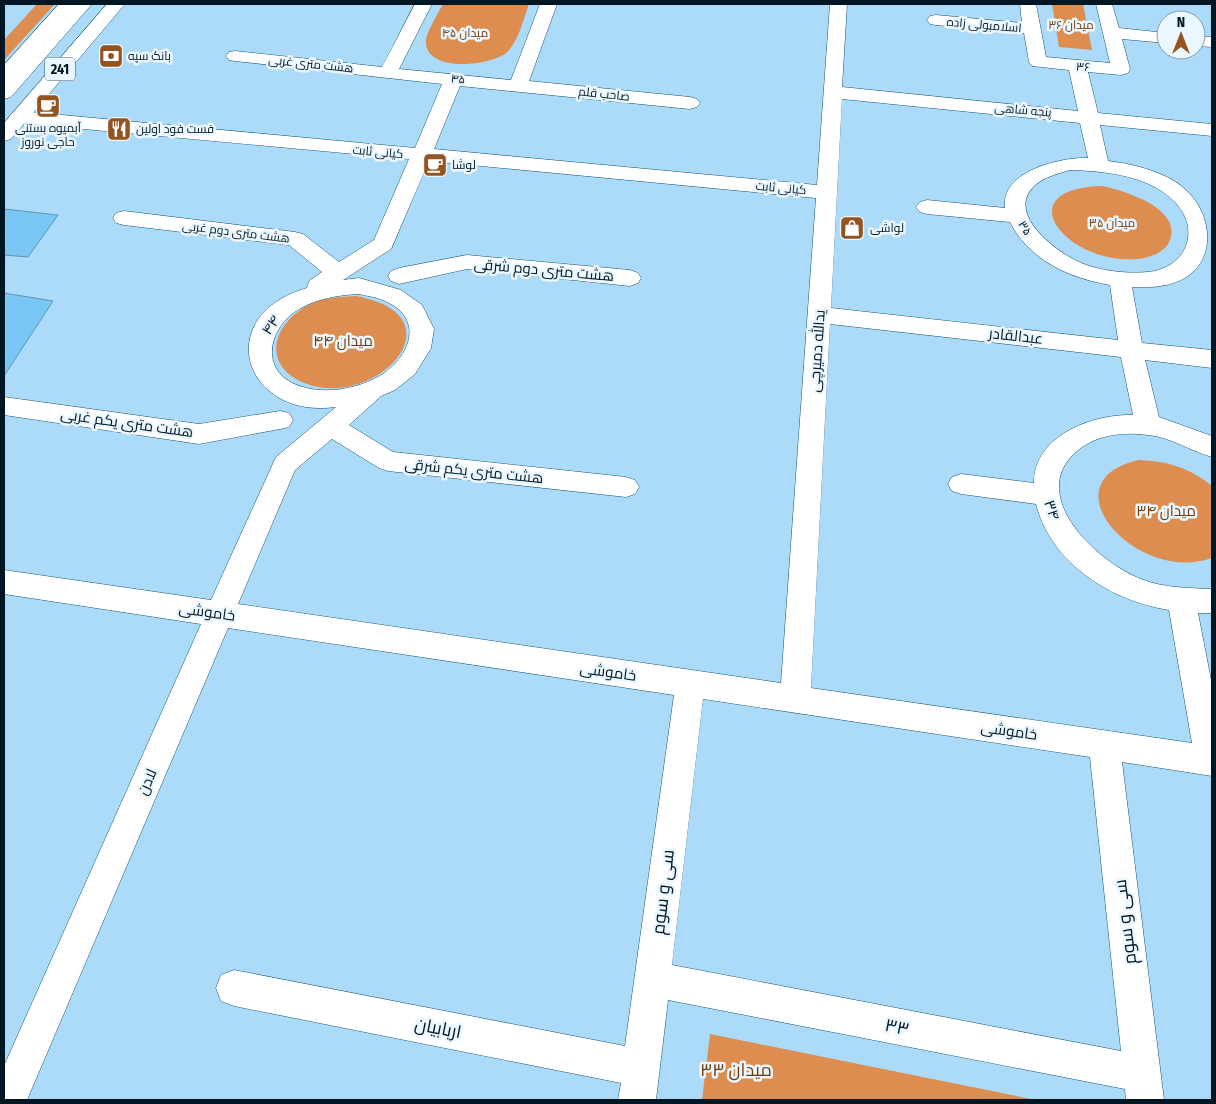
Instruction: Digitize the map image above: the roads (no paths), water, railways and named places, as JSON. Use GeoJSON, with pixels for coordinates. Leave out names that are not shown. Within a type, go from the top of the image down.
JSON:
{"type":"FeatureCollection","features":[{"type":"Feature","properties":{"kind":"street","name":"241"},"geometry":{"type":"LineString","coordinates":[[4,76],[68,4]]}},
{"type":"Feature","properties":{"kind":"street"},"geometry":{"type":"LineString","coordinates":[[4,93],[83,4]]}},
{"type":"Feature","properties":{"kind":"street","name":"241"},"geometry":{"type":"LineString","coordinates":[[4,134],[116,4]]}},
{"type":"Feature","properties":{"kind":"street"},"geometry":{"type":"LineString","coordinates":[[388,73],[423,4]]}},
{"type":"Feature","properties":{"kind":"street"},"geometry":{"type":"LineString","coordinates":[[518,85],[550,4]]}},
{"type":"Feature","properties":{"kind":"street","name":"یدالله دمیرچی"},"geometry":{"type":"LineString","coordinates":[[795,699],[838,4]]}},
{"type":"Feature","properties":{"kind":"street","name":"۳۶"},"geometry":{"type":"LineString","coordinates":[[1028,4],[1038,62],[1078,67],[1121,69],[1104,4]]}},
{"type":"Feature","properties":{"kind":"street","name":"اسلامبولی زاده"},"geometry":{"type":"LineString","coordinates":[[936,20],[1033,29]]}},
{"type":"Feature","properties":{"kind":"street"},"geometry":{"type":"LineString","coordinates":[[1112,33],[1156,37]]}},
{"type":"Feature","properties":{"kind":"street","name":"هشت متری غربی"},"geometry":{"type":"LineString","coordinates":[[235,56],[388,73]]}},
{"type":"Feature","properties":{"kind":"street"},"geometry":{"type":"LineString","coordinates":[[1078,67],[1099,164]]}},
{"type":"Feature","properties":{"kind":"street","name":"۴۵"},"geometry":{"type":"LineString","coordinates":[[388,73],[518,85]]}},
{"type":"Feature","properties":{"kind":"street"},"geometry":{"type":"LineString","coordinates":[[295,300],[383,244],[454,79]]}},
{"type":"Feature","properties":{"kind":"street","name":"صاحب قلم"},"geometry":{"type":"LineString","coordinates":[[518,85],[690,103]]}},
{"type":"Feature","properties":{"kind":"street","name":"پنجه شاهی"},"geometry":{"type":"LineString","coordinates":[[833,92],[1088,116],[1212,130]]}},
{"type":"Feature","properties":{"kind":"street","name":"کیانی ثابت"},"geometry":{"type":"LineString","coordinates":[[19,117],[421,156],[826,192]]}},
{"type":"Feature","properties":{"kind":"street","name":"۳۵"},"geometry":{"type":"LineString","coordinates":[[1070,164],[1099,164],[1129,170],[1158,181],[1182,197],[1198,215],[1209,235],[1203,251],[1192,265],[1173,275],[1148,280],[1120,280],[1091,274],[1064,263],[1036,244],[1025,233],[1017,216],[1017,197],[1027,182],[1045,170],[1053,168],[1070,164]]}},
{"type":"Feature","properties":{"kind":"street"},"geometry":{"type":"LineString","coordinates":[[927,207],[1017,216]]}},
{"type":"Feature","properties":{"kind":"street","name":"هشت متری دوم غربی"},"geometry":{"type":"LineString","coordinates":[[124,218],[295,239],[338,273]]}},
{"type":"Feature","properties":{"kind":"street"},"geometry":{"type":"LineString","coordinates":[[285,464],[371,392],[396,379],[413,362],[422,342],[421,323],[411,307],[399,276],[383,244]]}},
{"type":"Feature","properties":{"kind":"street","name":"هشت متری دوم شرقی"},"geometry":{"type":"LineString","coordinates":[[399,276],[467,262],[630,278]]}},
{"type":"Feature","properties":{"kind":"street"},"geometry":{"type":"LineString","coordinates":[[1120,280],[1131,349],[1148,425]]}},
{"type":"Feature","properties":{"kind":"street","name":"۴۴"},"geometry":{"type":"LineString","coordinates":[[285,464],[280,420],[271,379],[261,364],[259,347],[264,330],[277,313],[295,300],[336,286],[359,286],[379,289],[397,296],[411,307]]}},
{"type":"Feature","properties":{"kind":"street","name":"عبدالقادر"},"geometry":{"type":"LineString","coordinates":[[819,315],[1212,359]]}},
{"type":"Feature","properties":{"kind":"street"},"geometry":{"type":"LineString","coordinates":[[271,379],[290,392],[315,399],[343,399],[371,392]]}},
{"type":"Feature","properties":{"kind":"street","name":"هشت متری یکم غربی"},"geometry":{"type":"LineString","coordinates":[[4,406],[199,434],[280,420]]}},
{"type":"Feature","properties":{"kind":"street","name":"۳۴"},"geometry":{"type":"LineString","coordinates":[[1212,448],[1185,434],[1148,425],[1107,426],[1085,432],[1062,447],[1049,468],[1046,495],[1056,523],[1072,544],[1106,575],[1143,593],[1182,602],[1212,602]]}},
{"type":"Feature","properties":{"kind":"street","name":"هشت متری یکم شرقی"},"geometry":{"type":"LineString","coordinates":[[331,426],[388,461],[626,488]]}},
{"type":"Feature","properties":{"kind":"street","name":"لادن"},"geometry":{"type":"LineString","coordinates":[[8,1100],[285,464]]}},
{"type":"Feature","properties":{"kind":"street"},"geometry":{"type":"LineString","coordinates":[[961,484],[1046,495]]}},
{"type":"Feature","properties":{"kind":"street","name":"خاموشی"},"geometry":{"type":"LineString","coordinates":[[4,582],[1212,761]]}},
{"type":"Feature","properties":{"kind":"street"},"geometry":{"type":"LineString","coordinates":[[1182,602],[1212,761]]}},
{"type":"Feature","properties":{"kind":"street","name":"سی و سوم"},"geometry":{"type":"LineString","coordinates":[[639,1084],[690,684]]}},
{"type":"Feature","properties":{"kind":"street","name":"سی و سوم"},"geometry":{"type":"LineString","coordinates":[[1104,745],[1144,1087]]}},
{"type":"Feature","properties":{"kind":"street","name":"۳۳"},"geometry":{"type":"LineString","coordinates":[[652,979],[1144,1087]]}},
{"type":"Feature","properties":{"kind":"street","name":"اربابیان"},"geometry":{"type":"LineString","coordinates":[[234,988],[639,1084]]}},
{"type":"Feature","properties":{"kind":"place","name":"بانک سپه"},"geometry":{"type":"Point","coordinates":[111,56]}},
{"type":"Feature","properties":{"kind":"place","name":"آبمیوه بستنی حاجی نوروز"},"geometry":{"type":"Point","coordinates":[48,106]}},
{"type":"Feature","properties":{"kind":"place","name":"فست فود اولین"},"geometry":{"type":"Point","coordinates":[119,129]}},
{"type":"Feature","properties":{"kind":"place","name":"لوشا"},"geometry":{"type":"Point","coordinates":[435,165]}},
{"type":"Feature","properties":{"kind":"place","name":"لواشی"},"geometry":{"type":"Point","coordinates":[852,228]}},
{"type":"Feature","properties":{"kind":"park label","name":"میدان ۳۶"},"geometry":{"type":"Point","coordinates":[1071,25]}},
{"type":"Feature","properties":{"kind":"park label","name":"میدان ۴۵"},"geometry":{"type":"Point","coordinates":[465,33]}},
{"type":"Feature","properties":{"kind":"park label","name":"میدان ۳۵"},"geometry":{"type":"Point","coordinates":[1112,223]}},
{"type":"Feature","properties":{"kind":"park label","name":"میدان ۴۴"},"geometry":{"type":"Point","coordinates":[343,341]}},
{"type":"Feature","properties":{"kind":"park label","name":"میدان ۳۴"},"geometry":{"type":"Point","coordinates":[1166,511]}},
{"type":"Feature","properties":{"kind":"park label","name":"میدان ۳۳"},"geometry":{"type":"Point","coordinates":[736,1070]}}]}
